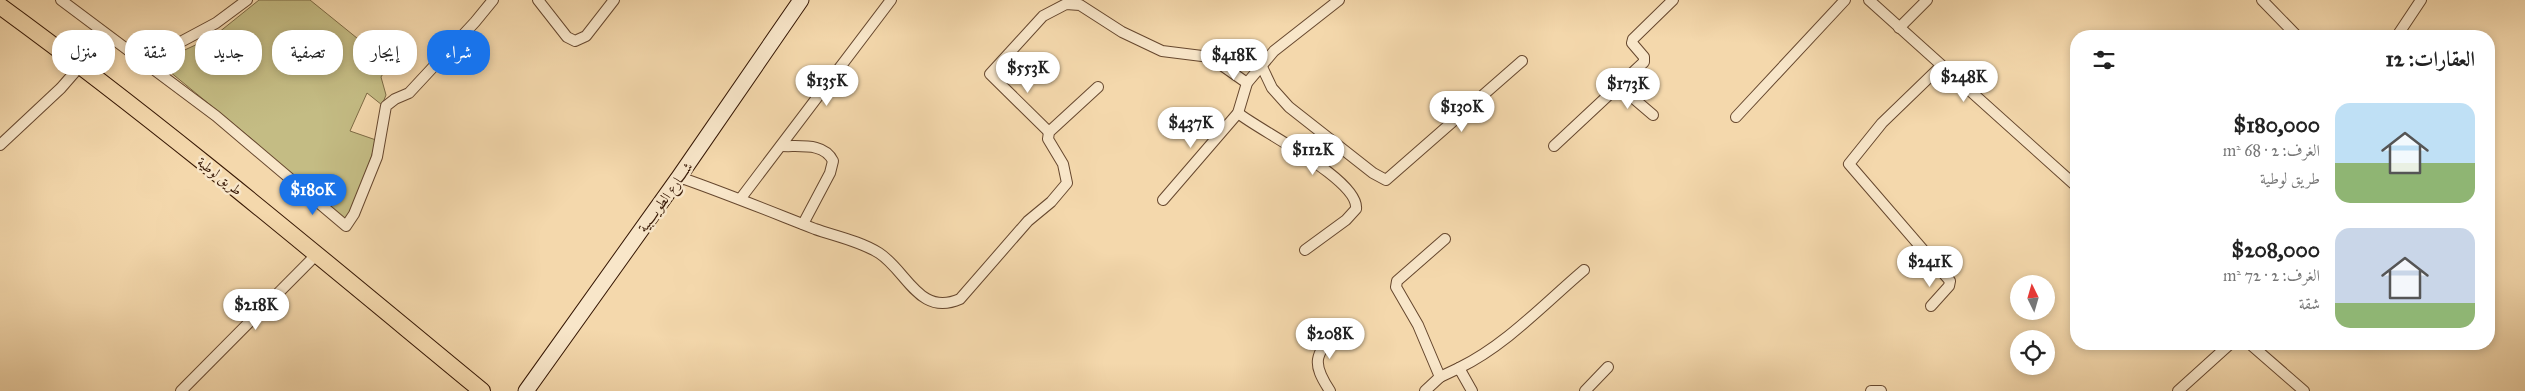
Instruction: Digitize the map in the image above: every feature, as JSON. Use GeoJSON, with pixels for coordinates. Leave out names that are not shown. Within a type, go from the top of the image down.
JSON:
{"type":"FeatureCollection","features":[{"type":"Feature","properties":{"kind":"main road","name":"طريق لوطية"},"geometry":{"type":"LineString","coordinates":[[0,6],[52,44]]}},
{"type":"Feature","properties":{"kind":"main road","name":"طريق لوطية"},"geometry":{"type":"LineString","coordinates":[[93,75],[482,391]]}},
{"type":"Feature","properties":{"kind":"street"},"geometry":{"type":"LineString","coordinates":[[61,0],[125,50]]}},
{"type":"Feature","properties":{"kind":"street"},"geometry":{"type":"LineString","coordinates":[[185,40],[216,24],[246,0]]}},
{"type":"Feature","properties":{"kind":"street"},"geometry":{"type":"LineString","coordinates":[[163,75],[216,116],[346,226],[354,214],[377,157],[386,106],[395,99],[409,93],[493,0]]}},
{"type":"Feature","properties":{"kind":"street"},"geometry":{"type":"LineString","coordinates":[[538,0],[567,37],[575,41],[586,36],[614,0]]}},
{"type":"Feature","properties":{"kind":"street"},"geometry":{"type":"LineString","coordinates":[[742,198],[891,0]]}},
{"type":"Feature","properties":{"kind":"street"},"geometry":{"type":"LineString","coordinates":[[1163,200],[1238,113],[1247,83],[1290,36],[1339,0]]}},
{"type":"Feature","properties":{"kind":"street"},"geometry":{"type":"LineString","coordinates":[[1554,146],[1644,62],[1644,57],[1632,43],[1633,38],[1673,0]]}},
{"type":"Feature","properties":{"kind":"street"},"geometry":{"type":"LineString","coordinates":[[1736,116],[1845,0]]}},
{"type":"Feature","properties":{"kind":"street"},"geometry":{"type":"LineString","coordinates":[[1869,0],[2070,181]]}},
{"type":"Feature","properties":{"kind":"street"},"geometry":{"type":"LineString","coordinates":[[1899,28],[1927,0]]}},
{"type":"Feature","properties":{"kind":"street"},"geometry":{"type":"LineString","coordinates":[[2262,0],[2292,30]]}},
{"type":"Feature","properties":{"kind":"street"},"geometry":{"type":"LineString","coordinates":[[2400,30],[2421,0]]}},
{"type":"Feature","properties":{"kind":"street","name":"شــــارع الطويــــبية"},"geometry":{"type":"LineString","coordinates":[[526,391],[679,177],[799,1]]}},
{"type":"Feature","properties":{"kind":"street"},"geometry":{"type":"LineString","coordinates":[[1050,132],[990,74],[1043,16],[1066,4],[1080,5],[1122,32],[1162,50],[1210,57],[1247,83]]}},
{"type":"Feature","properties":{"kind":"street"},"geometry":{"type":"LineString","coordinates":[[1262,67],[1272,88],[1289,107],[1386,180],[1522,61]]}},
{"type":"Feature","properties":{"kind":"street"},"geometry":{"type":"LineString","coordinates":[[1931,306],[1949,286],[1950,281],[1848,164],[1882,123],[1941,66]]}},
{"type":"Feature","properties":{"kind":"street"},"geometry":{"type":"LineString","coordinates":[[0,146],[62,88],[73,75]]}},
{"type":"Feature","properties":{"kind":"street"},"geometry":{"type":"LineString","coordinates":[[679,177],[742,198],[878,253],[891,262],[910,286],[932,302],[942,304],[953,302],[960,299],[1028,221],[1051,202],[1067,183],[1064,164],[1049,142],[1050,132],[1098,86]]}},
{"type":"Feature","properties":{"kind":"street"},"geometry":{"type":"LineString","coordinates":[[1619,86],[1653,115]]}},
{"type":"Feature","properties":{"kind":"street"},"geometry":{"type":"LineString","coordinates":[[1238,113],[1254,127],[1323,168],[1349,189],[1355,199],[1356,209],[1346,220],[1305,250]]}},
{"type":"Feature","properties":{"kind":"street"},"geometry":{"type":"LineString","coordinates":[[780,146],[820,148],[829,154],[833,161],[830,173],[803,224]]}},
{"type":"Feature","properties":{"kind":"street"},"geometry":{"type":"LineString","coordinates":[[1440,377],[1418,325],[1396,287],[1397,281],[1445,240]]}},
{"type":"Feature","properties":{"kind":"street"},"geometry":{"type":"LineString","coordinates":[[181,391],[316,255]]}},
{"type":"Feature","properties":{"kind":"street"},"geometry":{"type":"LineString","coordinates":[[1425,391],[1440,377],[1476,360],[1513,332],[1584,270]]}},
{"type":"Feature","properties":{"kind":"street"},"geometry":{"type":"LineString","coordinates":[[1330,391],[1316,366],[1319,351],[1336,330]]}},
{"type":"Feature","properties":{"kind":"street"},"geometry":{"type":"LineString","coordinates":[[2178,391],[2223,350]]}},
{"type":"Feature","properties":{"kind":"street"},"geometry":{"type":"LineString","coordinates":[[2259,350],[2304,391]]}},
{"type":"Feature","properties":{"kind":"street"},"geometry":{"type":"LineString","coordinates":[[1584,391],[1608,367]]}},
{"type":"Feature","properties":{"kind":"street"},"geometry":{"type":"LineString","coordinates":[[1459,368],[1472,391]]}},
{"type":"Feature","properties":{"kind":"street"},"geometry":{"type":"LineString","coordinates":[[1871,391],[1881,391]]}},
{"type":"Feature","properties":{"kind":"shaded area"},"geometry":{"type":"Polygon","coordinates":[[[259,0],[310,0],[353,35],[353,75],[382,75],[381,77],[386,95],[382,105],[367,93],[350,131],[376,140],[367,173],[345,224],[253,140],[174,75],[185,75],[185,50],[195,45],[195,75],[262,75],[262,30],[222,30],[259,0]]]}}]}
